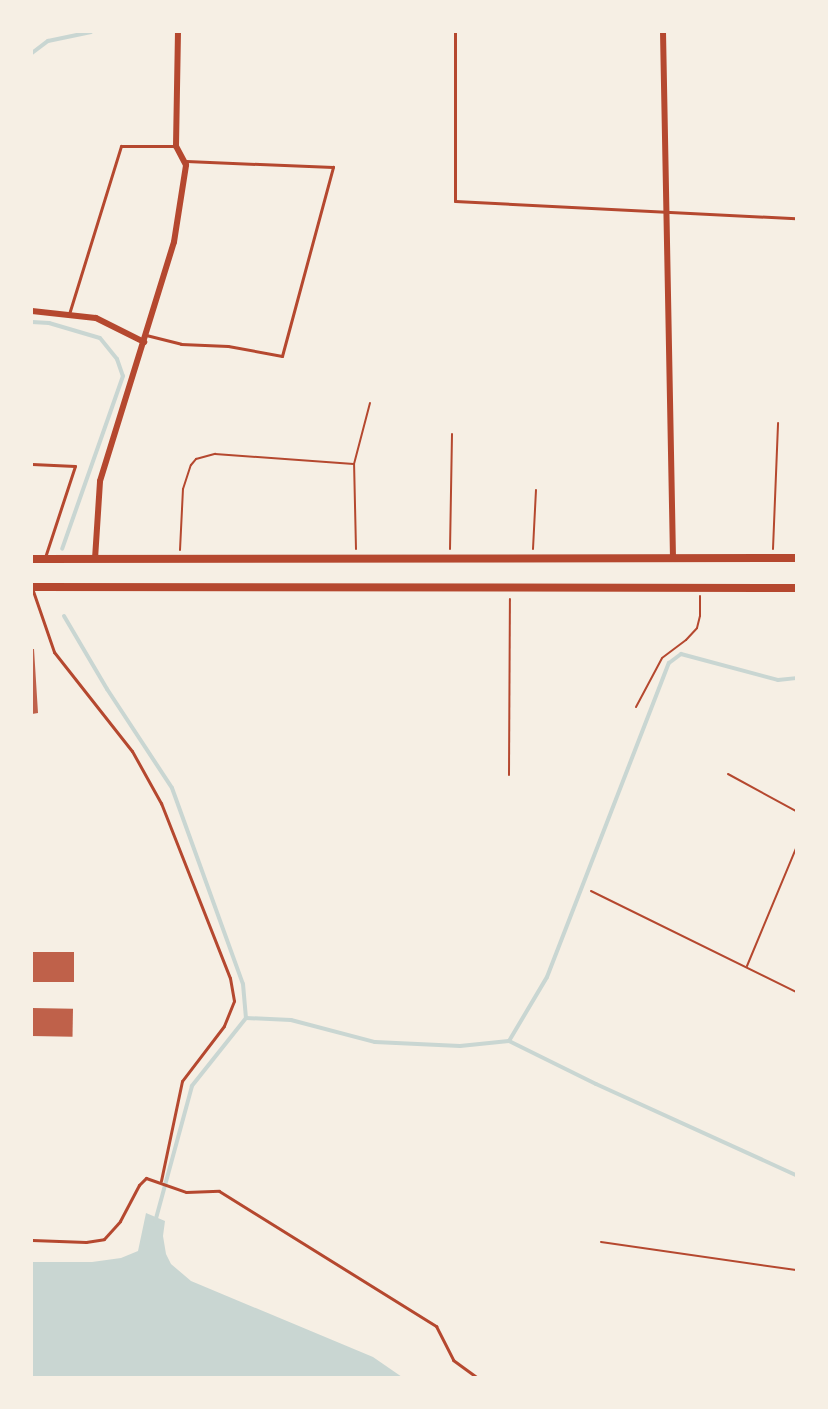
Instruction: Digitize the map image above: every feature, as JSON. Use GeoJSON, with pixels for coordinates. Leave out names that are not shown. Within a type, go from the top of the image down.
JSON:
{"type":"FeatureCollection","features":[{"type":"Feature","properties":{"kind":"main road"},"geometry":{"type":"LineString","coordinates":[[32,559],[796,558]]}},
{"type":"Feature","properties":{"kind":"main road"},"geometry":{"type":"LineString","coordinates":[[32,588],[796,588]]}},
{"type":"Feature","properties":{"kind":"street"},"geometry":{"type":"LineString","coordinates":[[95,559],[100,481],[174,242],[186,165],[176,146],[178,32]]}},
{"type":"Feature","properties":{"kind":"street"},"geometry":{"type":"LineString","coordinates":[[663,32],[673,558]]}},
{"type":"Feature","properties":{"kind":"street"},"geometry":{"type":"LineString","coordinates":[[32,311],[96,318],[144,342]]}},
{"type":"Feature","properties":{"kind":"lane"},"geometry":{"type":"LineString","coordinates":[[455,32],[455,201],[796,218]]}},
{"type":"Feature","properties":{"kind":"lane"},"geometry":{"type":"LineString","coordinates":[[68,316],[121,146],[176,146]]}},
{"type":"Feature","properties":{"kind":"lane"},"geometry":{"type":"LineString","coordinates":[[146,335],[181,344],[228,346],[282,356],[333,167],[183,161]]}},
{"type":"Feature","properties":{"kind":"lane"},"geometry":{"type":"LineString","coordinates":[[32,464],[75,466],[49,559]]}},
{"type":"Feature","properties":{"kind":"lane"},"geometry":{"type":"LineString","coordinates":[[32,588],[54,652],[132,751],[160,803],[230,978],[234,1001],[224,1026],[182,1081],[160,1182]]}},
{"type":"Feature","properties":{"kind":"lane"},"geometry":{"type":"LineString","coordinates":[[32,1240],[86,1242],[104,1239],[120,1221],[139,1185],[146,1178],[173,1185],[186,1192],[219,1191],[436,1326],[453,1360],[478,1377]]}},
{"type":"Feature","properties":{"kind":"path"},"geometry":{"type":"LineString","coordinates":[[356,558],[354,464],[370,404]]}},
{"type":"Feature","properties":{"kind":"path"},"geometry":{"type":"LineString","coordinates":[[773,558],[778,423]]}},
{"type":"Feature","properties":{"kind":"path"},"geometry":{"type":"LineString","coordinates":[[450,558],[452,434]]}},
{"type":"Feature","properties":{"kind":"path"},"geometry":{"type":"LineString","coordinates":[[180,559],[183,489],[191,465],[196,459],[216,454],[354,464]]}},
{"type":"Feature","properties":{"kind":"path"},"geometry":{"type":"LineString","coordinates":[[533,558],[536,490]]}},
{"type":"Feature","properties":{"kind":"path"},"geometry":{"type":"LineString","coordinates":[[509,775],[510,587]]}},
{"type":"Feature","properties":{"kind":"path"},"geometry":{"type":"LineString","coordinates":[[636,707],[662,658],[686,640],[697,628],[700,616],[699,587]]}},
{"type":"Feature","properties":{"kind":"path"},"geometry":{"type":"LineString","coordinates":[[728,774],[796,811]]}},
{"type":"Feature","properties":{"kind":"path"},"geometry":{"type":"LineString","coordinates":[[747,966],[796,848]]}},
{"type":"Feature","properties":{"kind":"path"},"geometry":{"type":"LineString","coordinates":[[591,891],[796,992]]}},
{"type":"Feature","properties":{"kind":"path"},"geometry":{"type":"LineString","coordinates":[[601,1242],[796,1270]]}},
{"type":"Feature","properties":{"kind":"shaded area"},"geometry":{"type":"Polygon","coordinates":[[[146,1213],[165,1221],[163,1236],[166,1254],[171,1264],[191,1281],[373,1357],[402,1377],[32,1377],[32,1262],[92,1262],[121,1258],[138,1251],[146,1213]]]}},
{"type":"Feature","properties":{"kind":"building"},"geometry":{"type":"Polygon","coordinates":[[[32,649],[34,649],[38,713],[32,714],[32,649]]]}},
{"type":"Feature","properties":{"kind":"building"},"geometry":{"type":"Polygon","coordinates":[[[32,952],[74,952],[74,982],[32,982],[32,952]]]}},
{"type":"Feature","properties":{"kind":"building"},"geometry":{"type":"Polygon","coordinates":[[[32,1008],[73,1009],[73,1037],[32,1036],[32,1008]]]}},
{"type":"Feature","properties":{"kind":"waterway"},"geometry":{"type":"LineString","coordinates":[[32,53],[48,41],[91,32]]}},
{"type":"Feature","properties":{"kind":"waterway"},"geometry":{"type":"LineString","coordinates":[[32,322],[49,323],[100,338],[117,359],[123,376],[62,549]]}},
{"type":"Feature","properties":{"kind":"waterway"},"geometry":{"type":"LineString","coordinates":[[64,616],[107,689],[172,788],[243,984],[246,1018],[192,1086],[155,1222]]}},
{"type":"Feature","properties":{"kind":"waterway"},"geometry":{"type":"LineString","coordinates":[[246,1018],[291,1020],[375,1042],[460,1046],[509,1041],[547,977],[669,663],[681,654],[778,680],[796,678]]}},
{"type":"Feature","properties":{"kind":"waterway"},"geometry":{"type":"LineString","coordinates":[[509,1041],[596,1084],[796,1175]]}}]}
